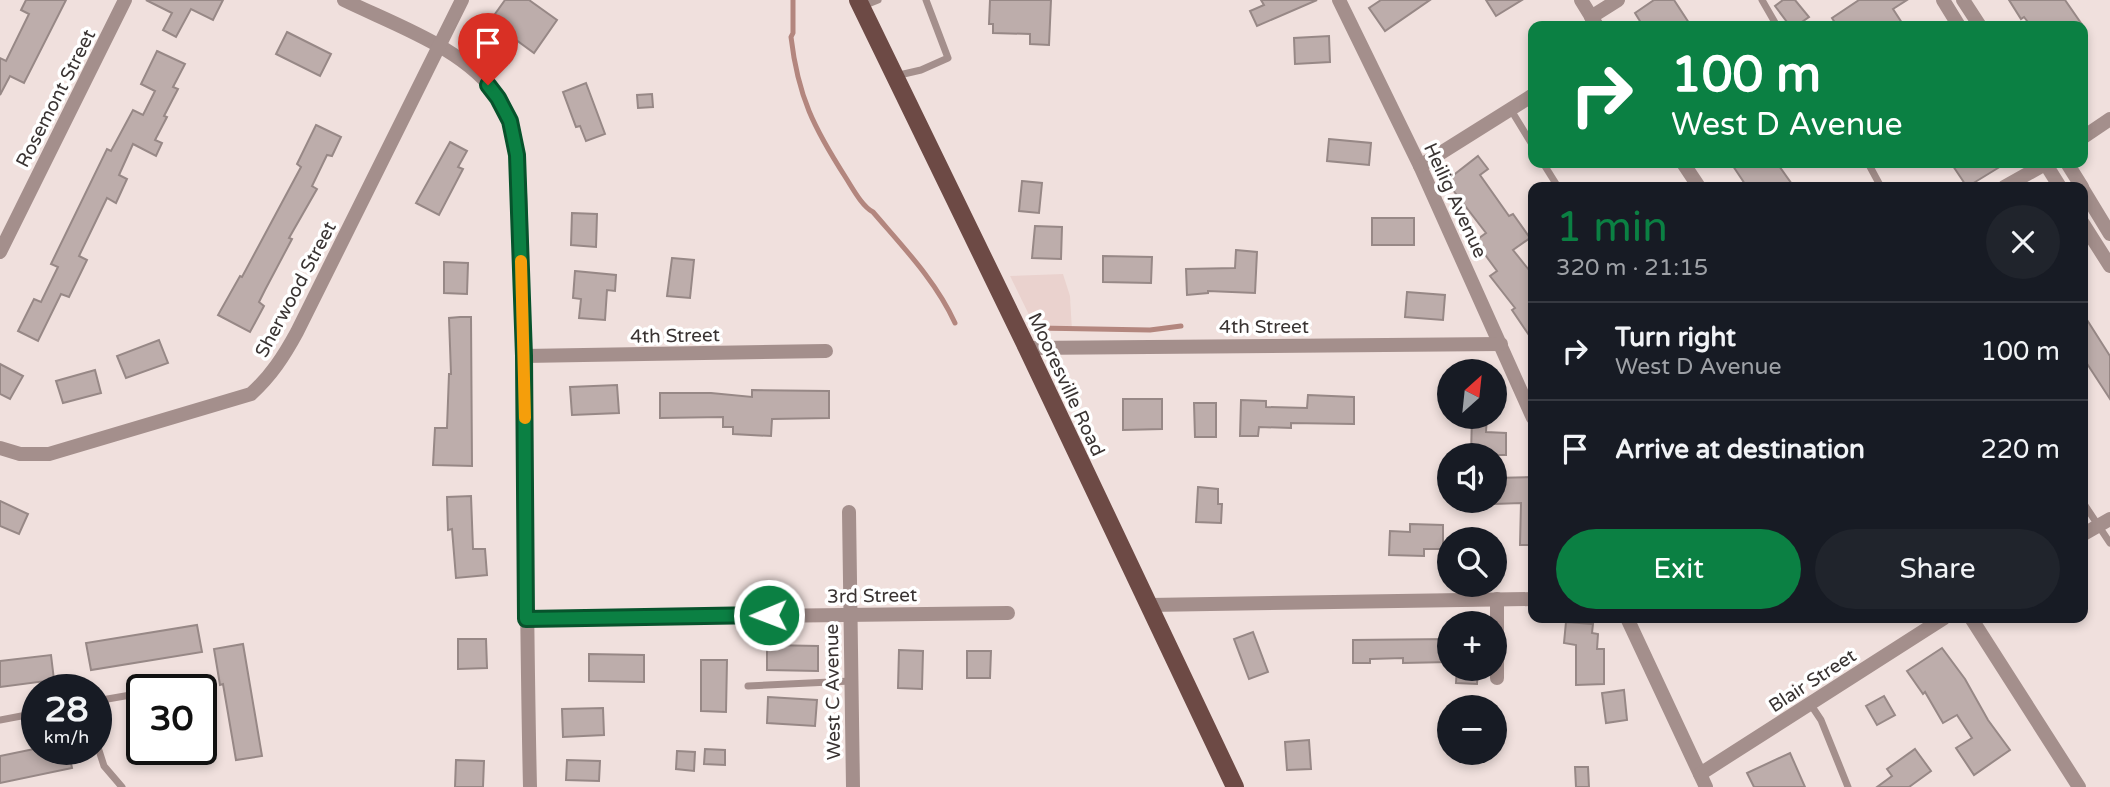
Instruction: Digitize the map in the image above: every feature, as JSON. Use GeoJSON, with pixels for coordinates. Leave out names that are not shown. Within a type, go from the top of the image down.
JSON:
{"type":"FeatureCollection","features":[{"type":"Feature","properties":{"kind":"main road","name":"Mooresville Road"},"geometry":{"type":"LineString","coordinates":[[860,3],[1235,787]]}},
{"type":"Feature","properties":{"kind":"street","name":"Rosemont Street"},"geometry":{"type":"LineString","coordinates":[[0,251],[125,0]]}},
{"type":"Feature","properties":{"kind":"street"},"geometry":{"type":"LineString","coordinates":[[344,0],[439,46],[477,72],[498,98],[510,121],[517,155],[524,356],[530,787]]}},
{"type":"Feature","properties":{"kind":"street","name":"Sherwood Street"},"geometry":{"type":"LineString","coordinates":[[0,449],[20,454],[49,454],[82,446],[251,394],[267,379],[297,332],[462,0]]}},
{"type":"Feature","properties":{"kind":"street","name":"Heilig Avenue"},"geometry":{"type":"LineString","coordinates":[[1339,0],[1420,166],[1528,406]]}},
{"type":"Feature","properties":{"kind":"street"},"geometry":{"type":"LineString","coordinates":[[1581,0],[1593,21]]}},
{"type":"Feature","properties":{"kind":"street"},"geometry":{"type":"LineString","coordinates":[[1595,21],[1618,0]]}},
{"type":"Feature","properties":{"kind":"street"},"geometry":{"type":"LineString","coordinates":[[1943,0],[1956,21]]}},
{"type":"Feature","properties":{"kind":"street"},"geometry":{"type":"LineString","coordinates":[[1963,0],[1977,21]]}},
{"type":"Feature","properties":{"kind":"street"},"geometry":{"type":"LineString","coordinates":[[1420,166],[1528,98]]}},
{"type":"Feature","properties":{"kind":"street"},"geometry":{"type":"LineString","coordinates":[[2088,134],[2110,119]]}},
{"type":"Feature","properties":{"kind":"street"},"geometry":{"type":"LineString","coordinates":[[2013,182],[2037,168]]}},
{"type":"Feature","properties":{"kind":"street"},"geometry":{"type":"LineString","coordinates":[[2088,198],[2110,234]]}},
{"type":"Feature","properties":{"kind":"street"},"geometry":{"type":"LineString","coordinates":[[2088,231],[2110,266]]}},
{"type":"Feature","properties":{"kind":"street","name":"4th Street"},"geometry":{"type":"LineString","coordinates":[[1027,348],[1501,344]]}},
{"type":"Feature","properties":{"kind":"street","name":"4th Street"},"geometry":{"type":"LineString","coordinates":[[524,356],[826,351]]}},
{"type":"Feature","properties":{"kind":"street","name":"West C Avenue"},"geometry":{"type":"LineString","coordinates":[[849,512],[853,787]]}},
{"type":"Feature","properties":{"kind":"street"},"geometry":{"type":"LineString","coordinates":[[2088,532],[2104,522]]}},
{"type":"Feature","properties":{"kind":"street"},"geometry":{"type":"LineString","coordinates":[[1497,599],[1497,611]]}},
{"type":"Feature","properties":{"kind":"street"},"geometry":{"type":"LineString","coordinates":[[1149,605],[1528,599]]}},
{"type":"Feature","properties":{"kind":"street","name":"3rd Street"},"geometry":{"type":"LineString","coordinates":[[526,619],[1007,613]]}},
{"type":"Feature","properties":{"kind":"street"},"geometry":{"type":"LineString","coordinates":[[1629,623],[1703,780]]}},
{"type":"Feature","properties":{"kind":"street","name":"Blair Street"},"geometry":{"type":"LineString","coordinates":[[1703,780],[1936,623]]}},
{"type":"Feature","properties":{"kind":"street"},"geometry":{"type":"LineString","coordinates":[[1974,623],[2079,787]]}},
{"type":"Feature","properties":{"kind":"lane"},"geometry":{"type":"LineString","coordinates":[[860,3],[878,0]]}},
{"type":"Feature","properties":{"kind":"lane"},"geometry":{"type":"LineString","coordinates":[[895,76],[921,70],[948,58],[926,0]]}},
{"type":"Feature","properties":{"kind":"lane"},"geometry":{"type":"LineString","coordinates":[[1762,0],[1774,21]]}},
{"type":"Feature","properties":{"kind":"lane"},"geometry":{"type":"LineString","coordinates":[[1510,109],[1528,138]]}},
{"type":"Feature","properties":{"kind":"lane"},"geometry":{"type":"LineString","coordinates":[[2088,506],[2104,522],[2110,543]]}},
{"type":"Feature","properties":{"kind":"lane"},"geometry":{"type":"LineString","coordinates":[[748,686],[851,681]]}},
{"type":"Feature","properties":{"kind":"lane"},"geometry":{"type":"LineString","coordinates":[[1811,705],[1821,720],[1848,787]]}},
{"type":"Feature","properties":{"kind":"lane"},"geometry":{"type":"LineString","coordinates":[[0,720],[21,716]]}},
{"type":"Feature","properties":{"kind":"lane"},"geometry":{"type":"LineString","coordinates":[[104,765],[122,787]]}},
{"type":"Feature","properties":{"kind":"shaded area"},"geometry":{"type":"Polygon","coordinates":[[[1063,274],[1070,296],[1072,331],[1037,331],[1010,276],[1063,274]]]}},
{"type":"Feature","properties":{"kind":"building"},"geometry":{"type":"Polygon","coordinates":[[[26,0],[66,0],[24,83],[10,76],[0,95],[0,58],[6,61],[29,14],[21,10],[26,0]]]}},
{"type":"Feature","properties":{"kind":"building"},"geometry":{"type":"Polygon","coordinates":[[[146,0],[223,0],[213,20],[191,9],[176,37],[163,30],[172,13],[146,0]]]}},
{"type":"Feature","properties":{"kind":"building"},"geometry":{"type":"Polygon","coordinates":[[[505,0],[529,0],[557,20],[534,53],[490,21],[505,0]]]}},
{"type":"Feature","properties":{"kind":"building"},"geometry":{"type":"Polygon","coordinates":[[[990,0],[1051,0],[1049,45],[1030,44],[1030,34],[993,33],[993,24],[989,24],[990,0]]]}},
{"type":"Feature","properties":{"kind":"building"},"geometry":{"type":"Polygon","coordinates":[[[1261,0],[1317,0],[1257,26],[1250,11],[1264,5],[1261,0]]]}},
{"type":"Feature","properties":{"kind":"building"},"geometry":{"type":"Polygon","coordinates":[[[1381,0],[1430,0],[1385,31],[1369,8],[1381,0]]]}},
{"type":"Feature","properties":{"kind":"building"},"geometry":{"type":"Polygon","coordinates":[[[1486,0],[1522,0],[1496,16],[1486,0]]]}},
{"type":"Feature","properties":{"kind":"building"},"geometry":{"type":"Polygon","coordinates":[[[1654,0],[1674,0],[1688,21],[1640,21],[1635,13],[1654,0]]]}},
{"type":"Feature","properties":{"kind":"building"},"geometry":{"type":"Polygon","coordinates":[[[1783,0],[1795,0],[1809,17],[1803,21],[1786,21],[1775,6],[1783,0]]]}},
{"type":"Feature","properties":{"kind":"building"},"geometry":{"type":"Polygon","coordinates":[[[1859,0],[1907,0],[1893,9],[1901,21],[1834,21],[1832,18],[1859,0]]]}},
{"type":"Feature","properties":{"kind":"building"},"geometry":{"type":"Polygon","coordinates":[[[2009,0],[2065,0],[2080,21],[2027,21],[2024,17],[2021,19],[2009,0]]]}},
{"type":"Feature","properties":{"kind":"building"},"geometry":{"type":"Polygon","coordinates":[[[287,32],[331,54],[320,76],[276,54],[287,32]]]}},
{"type":"Feature","properties":{"kind":"building"},"geometry":{"type":"Polygon","coordinates":[[[1329,36],[1330,62],[1295,64],[1294,38],[1329,36]]]}},
{"type":"Feature","properties":{"kind":"building"},"geometry":{"type":"Polygon","coordinates":[[[157,51],[185,64],[173,87],[178,89],[164,116],[167,117],[155,140],[162,143],[156,156],[133,144],[119,175],[127,179],[116,203],[107,198],[79,256],[87,260],[69,297],[61,294],[38,341],[18,331],[34,299],[41,302],[58,267],[51,264],[107,149],[111,151],[133,110],[143,115],[155,91],[141,84],[157,51]]]}},
{"type":"Feature","properties":{"kind":"building"},"geometry":{"type":"Polygon","coordinates":[[[586,83],[605,134],[586,141],[580,126],[576,127],[563,92],[586,83]]]}},
{"type":"Feature","properties":{"kind":"building"},"geometry":{"type":"Polygon","coordinates":[[[652,94],[653,107],[638,108],[637,95],[652,94]]]}},
{"type":"Feature","properties":{"kind":"building"},"geometry":{"type":"Polygon","coordinates":[[[316,125],[341,137],[332,156],[327,155],[312,186],[317,189],[289,238],[292,239],[259,302],[264,306],[250,332],[218,315],[240,276],[242,277],[301,167],[297,164],[316,125]]]}},
{"type":"Feature","properties":{"kind":"building"},"geometry":{"type":"Polygon","coordinates":[[[1329,139],[1371,143],[1369,165],[1327,161],[1329,139]]]}},
{"type":"Feature","properties":{"kind":"building"},"geometry":{"type":"Polygon","coordinates":[[[450,142],[467,151],[458,167],[463,169],[439,215],[416,203],[450,142]]]}},
{"type":"Feature","properties":{"kind":"building"},"geometry":{"type":"Polygon","coordinates":[[[1478,156],[1488,169],[1480,175],[1509,216],[1513,214],[1528,235],[1528,239],[1513,250],[1528,269],[1528,334],[1512,310],[1515,308],[1490,276],[1497,271],[1475,241],[1486,233],[1446,181],[1478,156]]]}},
{"type":"Feature","properties":{"kind":"building"},"geometry":{"type":"Polygon","coordinates":[[[1734,168],[1781,168],[1790,182],[1744,182],[1734,168]]]}},
{"type":"Feature","properties":{"kind":"building"},"geometry":{"type":"Polygon","coordinates":[[[1954,168],[1998,168],[1975,182],[1964,182],[1954,168]]]}},
{"type":"Feature","properties":{"kind":"building"},"geometry":{"type":"Polygon","coordinates":[[[1022,181],[1042,183],[1039,213],[1019,211],[1022,181]]]}},
{"type":"Feature","properties":{"kind":"building"},"geometry":{"type":"Polygon","coordinates":[[[572,213],[597,214],[596,247],[571,245],[572,213]]]}},
{"type":"Feature","properties":{"kind":"building"},"geometry":{"type":"Polygon","coordinates":[[[1372,218],[1414,218],[1414,245],[1372,245],[1372,218]]]}},
{"type":"Feature","properties":{"kind":"building"},"geometry":{"type":"Polygon","coordinates":[[[1035,226],[1062,227],[1061,259],[1032,258],[1035,226]]]}},
{"type":"Feature","properties":{"kind":"building"},"geometry":{"type":"Polygon","coordinates":[[[1236,250],[1257,252],[1255,293],[1208,291],[1187,295],[1186,269],[1235,268],[1236,250]]]}},
{"type":"Feature","properties":{"kind":"building"},"geometry":{"type":"Polygon","coordinates":[[[1103,256],[1152,257],[1151,283],[1103,282],[1103,256]]]}},
{"type":"Feature","properties":{"kind":"building"},"geometry":{"type":"Polygon","coordinates":[[[672,258],[694,260],[690,298],[667,296],[672,258]]]}},
{"type":"Feature","properties":{"kind":"building"},"geometry":{"type":"Polygon","coordinates":[[[444,262],[468,263],[467,294],[444,293],[444,262]]]}},
{"type":"Feature","properties":{"kind":"building"},"geometry":{"type":"Polygon","coordinates":[[[575,271],[616,275],[615,291],[607,290],[605,320],[579,318],[581,299],[573,298],[575,271]]]}},
{"type":"Feature","properties":{"kind":"building"},"geometry":{"type":"Polygon","coordinates":[[[1407,292],[1445,295],[1443,320],[1405,317],[1407,292]]]}},
{"type":"Feature","properties":{"kind":"building"},"geometry":{"type":"Polygon","coordinates":[[[471,317],[472,466],[433,465],[435,428],[447,428],[451,374],[449,318],[471,317]]]}},
{"type":"Feature","properties":{"kind":"building"},"geometry":{"type":"Polygon","coordinates":[[[2088,321],[2110,356],[2110,399],[2088,365],[2088,321]]]}},
{"type":"Feature","properties":{"kind":"building"},"geometry":{"type":"Polygon","coordinates":[[[159,340],[168,363],[126,378],[117,356],[159,340]]]}},
{"type":"Feature","properties":{"kind":"building"},"geometry":{"type":"Polygon","coordinates":[[[0,364],[23,376],[10,399],[0,394],[0,364]]]}},
{"type":"Feature","properties":{"kind":"building"},"geometry":{"type":"Polygon","coordinates":[[[95,370],[101,393],[63,403],[56,381],[95,370]]]}},
{"type":"Feature","properties":{"kind":"building"},"geometry":{"type":"Polygon","coordinates":[[[617,385],[619,413],[572,415],[570,387],[617,385]]]}},
{"type":"Feature","properties":{"kind":"building"},"geometry":{"type":"Polygon","coordinates":[[[752,390],[829,391],[829,418],[772,419],[771,436],[733,434],[733,427],[723,427],[723,417],[660,418],[660,393],[711,393],[752,397],[752,390]]]}},
{"type":"Feature","properties":{"kind":"building"},"geometry":{"type":"Polygon","coordinates":[[[1308,395],[1354,397],[1354,424],[1291,423],[1291,428],[1259,427],[1258,436],[1240,436],[1241,400],[1266,401],[1266,407],[1307,408],[1308,395]]]}},
{"type":"Feature","properties":{"kind":"building"},"geometry":{"type":"Polygon","coordinates":[[[1123,399],[1162,399],[1162,429],[1123,430],[1123,399]]]}},
{"type":"Feature","properties":{"kind":"building"},"geometry":{"type":"Polygon","coordinates":[[[1194,403],[1216,403],[1216,437],[1195,437],[1194,403]]]}},
{"type":"Feature","properties":{"kind":"building"},"geometry":{"type":"Polygon","coordinates":[[[1472,429],[1506,433],[1506,443],[1471,443],[1472,429]]]}},
{"type":"Feature","properties":{"kind":"building"},"geometry":{"type":"Polygon","coordinates":[[[1528,477],[1528,545],[1520,545],[1521,503],[1507,504],[1507,478],[1528,477]]]}},
{"type":"Feature","properties":{"kind":"building"},"geometry":{"type":"Polygon","coordinates":[[[1198,487],[1218,489],[1218,504],[1222,504],[1221,523],[1196,522],[1198,487]]]}},
{"type":"Feature","properties":{"kind":"building"},"geometry":{"type":"Polygon","coordinates":[[[471,496],[473,549],[485,549],[487,575],[456,578],[452,529],[448,530],[447,497],[471,496]]]}},
{"type":"Feature","properties":{"kind":"building"},"geometry":{"type":"Polygon","coordinates":[[[0,501],[28,514],[19,534],[0,526],[0,501]]]}},
{"type":"Feature","properties":{"kind":"building"},"geometry":{"type":"Polygon","coordinates":[[[1410,524],[1443,525],[1437,527],[1437,549],[1424,549],[1424,556],[1389,555],[1390,531],[1410,532],[1410,524]]]}},
{"type":"Feature","properties":{"kind":"building"},"geometry":{"type":"Polygon","coordinates":[[[1566,623],[1593,624],[1592,633],[1598,634],[1597,649],[1604,649],[1604,684],[1576,685],[1576,645],[1564,643],[1566,623]]]}},
{"type":"Feature","properties":{"kind":"building"},"geometry":{"type":"Polygon","coordinates":[[[197,625],[202,652],[91,670],[86,643],[197,625]]]}},
{"type":"Feature","properties":{"kind":"building"},"geometry":{"type":"Polygon","coordinates":[[[1253,632],[1268,672],[1249,679],[1234,639],[1253,632]]]}},
{"type":"Feature","properties":{"kind":"building"},"geometry":{"type":"Polygon","coordinates":[[[458,639],[486,639],[487,668],[458,669],[458,639]]]}},
{"type":"Feature","properties":{"kind":"building"},"geometry":{"type":"Polygon","coordinates":[[[1437,639],[1437,662],[1403,663],[1403,658],[1370,659],[1370,663],[1353,663],[1353,640],[1437,639]]]}},
{"type":"Feature","properties":{"kind":"building"},"geometry":{"type":"Polygon","coordinates":[[[243,644],[262,756],[236,760],[214,649],[243,644]]]}},
{"type":"Feature","properties":{"kind":"building"},"geometry":{"type":"Polygon","coordinates":[[[767,645],[818,646],[818,671],[767,670],[767,645]]]}},
{"type":"Feature","properties":{"kind":"building"},"geometry":{"type":"Polygon","coordinates":[[[1942,648],[2010,750],[1974,775],[1956,748],[1972,738],[1957,715],[1943,723],[1925,692],[1923,694],[1907,671],[1942,648]]]}},
{"type":"Feature","properties":{"kind":"building"},"geometry":{"type":"Polygon","coordinates":[[[899,650],[923,651],[922,689],[898,688],[899,650]]]}},
{"type":"Feature","properties":{"kind":"building"},"geometry":{"type":"Polygon","coordinates":[[[967,651],[991,651],[990,678],[967,678],[967,651]]]}},
{"type":"Feature","properties":{"kind":"building"},"geometry":{"type":"Polygon","coordinates":[[[589,654],[644,655],[644,682],[589,681],[589,654]]]}},
{"type":"Feature","properties":{"kind":"building"},"geometry":{"type":"Polygon","coordinates":[[[51,655],[53,674],[21,674],[21,684],[0,687],[0,661],[51,655]]]}},
{"type":"Feature","properties":{"kind":"building"},"geometry":{"type":"Polygon","coordinates":[[[701,660],[727,660],[726,712],[701,711],[701,660]]]}},
{"type":"Feature","properties":{"kind":"building"},"geometry":{"type":"Polygon","coordinates":[[[1456,681],[1477,681],[1477,684],[1456,681]]]}},
{"type":"Feature","properties":{"kind":"building"},"geometry":{"type":"Polygon","coordinates":[[[1624,690],[1627,720],[1606,723],[1602,693],[1624,690]]]}},
{"type":"Feature","properties":{"kind":"building"},"geometry":{"type":"Polygon","coordinates":[[[1884,696],[1895,715],[1877,725],[1866,706],[1884,696]]]}},
{"type":"Feature","properties":{"kind":"building"},"geometry":{"type":"Polygon","coordinates":[[[768,697],[817,700],[815,726],[767,723],[768,697]]]}},
{"type":"Feature","properties":{"kind":"building"},"geometry":{"type":"Polygon","coordinates":[[[603,708],[604,735],[563,737],[562,709],[603,708]]]}},
{"type":"Feature","properties":{"kind":"building"},"geometry":{"type":"Polygon","coordinates":[[[1309,740],[1311,769],[1287,770],[1285,742],[1309,740]]]}},
{"type":"Feature","properties":{"kind":"building"},"geometry":{"type":"Polygon","coordinates":[[[705,749],[725,750],[725,765],[704,764],[705,749]]]}},
{"type":"Feature","properties":{"kind":"building"},"geometry":{"type":"Polygon","coordinates":[[[1915,749],[1931,771],[1909,787],[1877,787],[1892,776],[1887,769],[1915,749]]]}},
{"type":"Feature","properties":{"kind":"building"},"geometry":{"type":"Polygon","coordinates":[[[677,751],[695,752],[694,771],[676,769],[677,751]]]}},
{"type":"Feature","properties":{"kind":"building"},"geometry":{"type":"Polygon","coordinates":[[[21,752],[21,765],[71,765],[72,768],[0,783],[0,756],[21,752]]]}},
{"type":"Feature","properties":{"kind":"building"},"geometry":{"type":"Polygon","coordinates":[[[1790,753],[1805,787],[1754,787],[1747,773],[1790,753]]]}},
{"type":"Feature","properties":{"kind":"building"},"geometry":{"type":"Polygon","coordinates":[[[456,760],[484,761],[483,787],[455,787],[456,760]]]}},
{"type":"Feature","properties":{"kind":"building"},"geometry":{"type":"Polygon","coordinates":[[[567,760],[600,761],[599,781],[566,780],[567,760]]]}},
{"type":"Feature","properties":{"kind":"building"},"geometry":{"type":"Polygon","coordinates":[[[1575,767],[1588,767],[1589,787],[1576,787],[1575,767]]]}},
{"type":"Feature","properties":{"kind":"waterway"},"geometry":{"type":"LineString","coordinates":[[793,0],[791,37],[794,58],[803,95],[816,127],[858,197],[918,265],[955,323]]}},
{"type":"Feature","properties":{"kind":"waterway"},"geometry":{"type":"LineString","coordinates":[[1038,328],[1150,330],[1181,326]]}},
{"type":"Feature","properties":{"kind":"slow traffic"},"geometry":{"type":"LineString","coordinates":[[521,261],[525,418]]}},
{"type":"Feature","properties":{"kind":"route"},"geometry":{"type":"LineString","coordinates":[[488,85],[510,121],[517,155],[524,356],[526,619],[769,615]]}}]}
